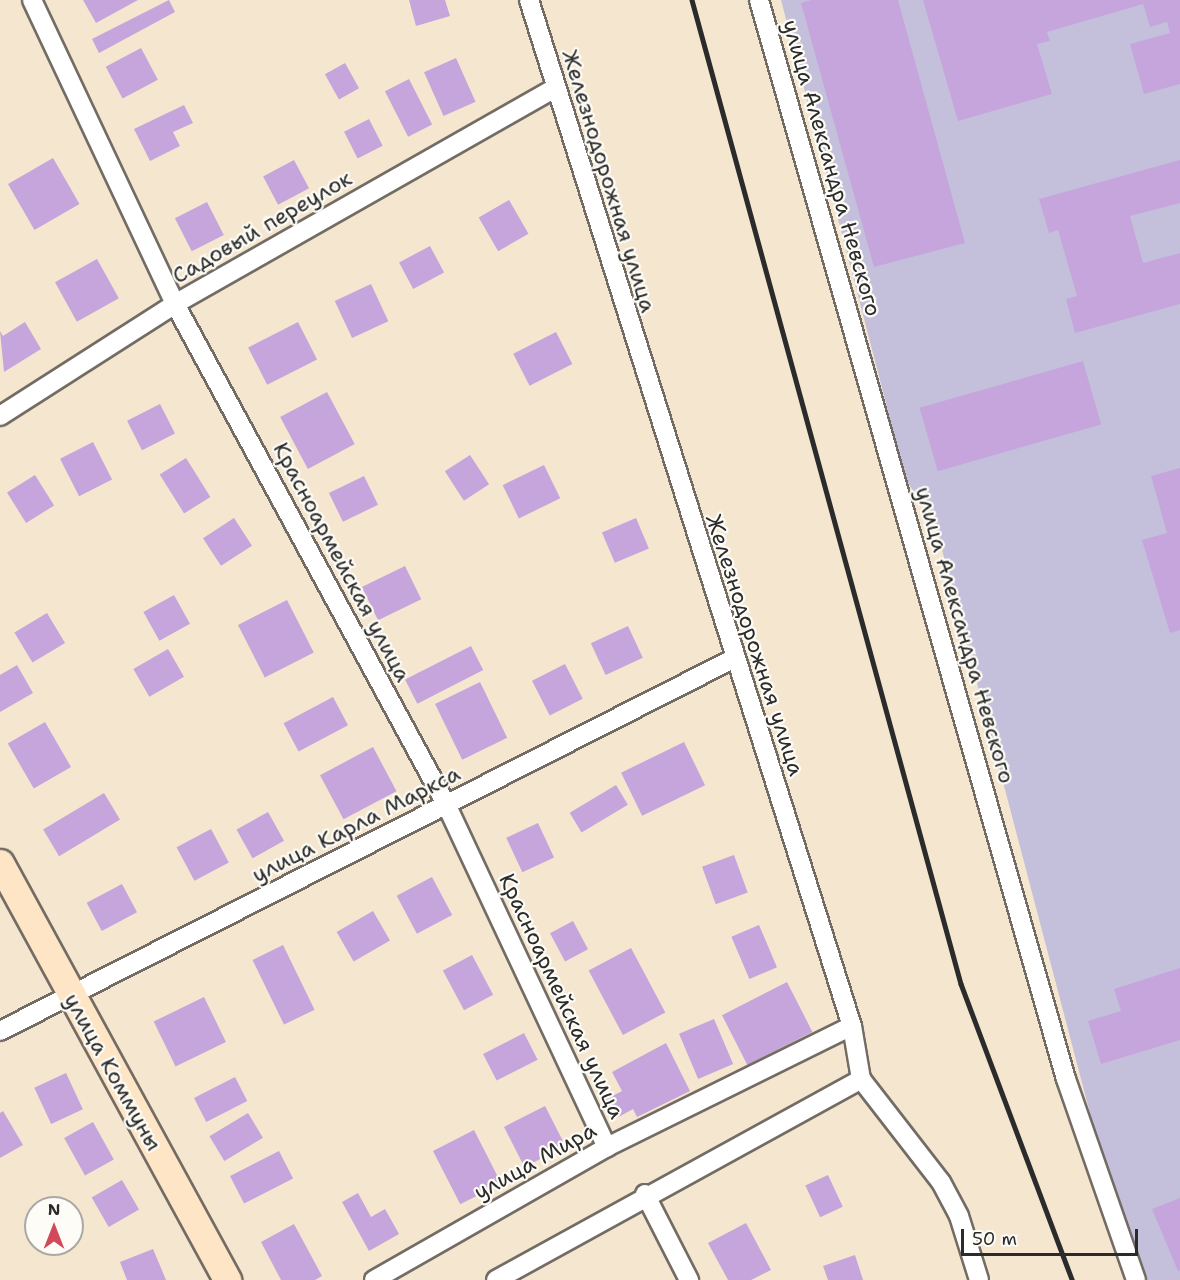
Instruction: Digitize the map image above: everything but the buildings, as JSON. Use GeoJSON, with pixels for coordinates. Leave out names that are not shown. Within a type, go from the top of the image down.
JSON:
{"type":"FeatureCollection","features":[{"type":"Feature","properties":{"kind":"street","name":"Красноармейская улица"},"geometry":{"type":"LineString","coordinates":[[32,0],[176,304],[447,806],[607,1148]]}},
{"type":"Feature","properties":{"kind":"street","name":"Железнодорожная улица"},"geometry":{"type":"LineString","coordinates":[[529,0],[554,89],[733,659],[852,1026],[861,1079],[941,1182],[959,1216],[979,1280]]}},
{"type":"Feature","properties":{"kind":"street","name":"улица Александра Невского"},"geometry":{"type":"LineString","coordinates":[[759,0],[1066,1079],[1136,1280]]}},
{"type":"Feature","properties":{"kind":"street","name":"Садовый переулок"},"geometry":{"type":"LineString","coordinates":[[0,416],[176,304],[554,89]]}},
{"type":"Feature","properties":{"kind":"street","name":"улица Карла Маркса"},"geometry":{"type":"LineString","coordinates":[[0,1031],[733,659]]}},
{"type":"Feature","properties":{"kind":"street","name":"улица Коммуны"},"geometry":{"type":"LineString","coordinates":[[0,863],[226,1280]]}},
{"type":"Feature","properties":{"kind":"street","name":"улица Мира"},"geometry":{"type":"LineString","coordinates":[[374,1280],[607,1148],[852,1026]]}},
{"type":"Feature","properties":{"kind":"street"},"geometry":{"type":"LineString","coordinates":[[496,1280],[645,1194],[861,1079]]}},
{"type":"Feature","properties":{"kind":"street"},"geometry":{"type":"LineString","coordinates":[[645,1194],[689,1280]]}},
{"type":"Feature","properties":{"kind":"shaded area"},"geometry":{"type":"Polygon","coordinates":[[[781,0],[1180,0],[1180,1280],[1143,1280],[1107,1178],[935,523],[906,480],[781,0]]]}},
{"type":"Feature","properties":{"kind":"railway"},"geometry":{"type":"LineString","coordinates":[[692,0],[961,984],[1072,1280]]}}]}
